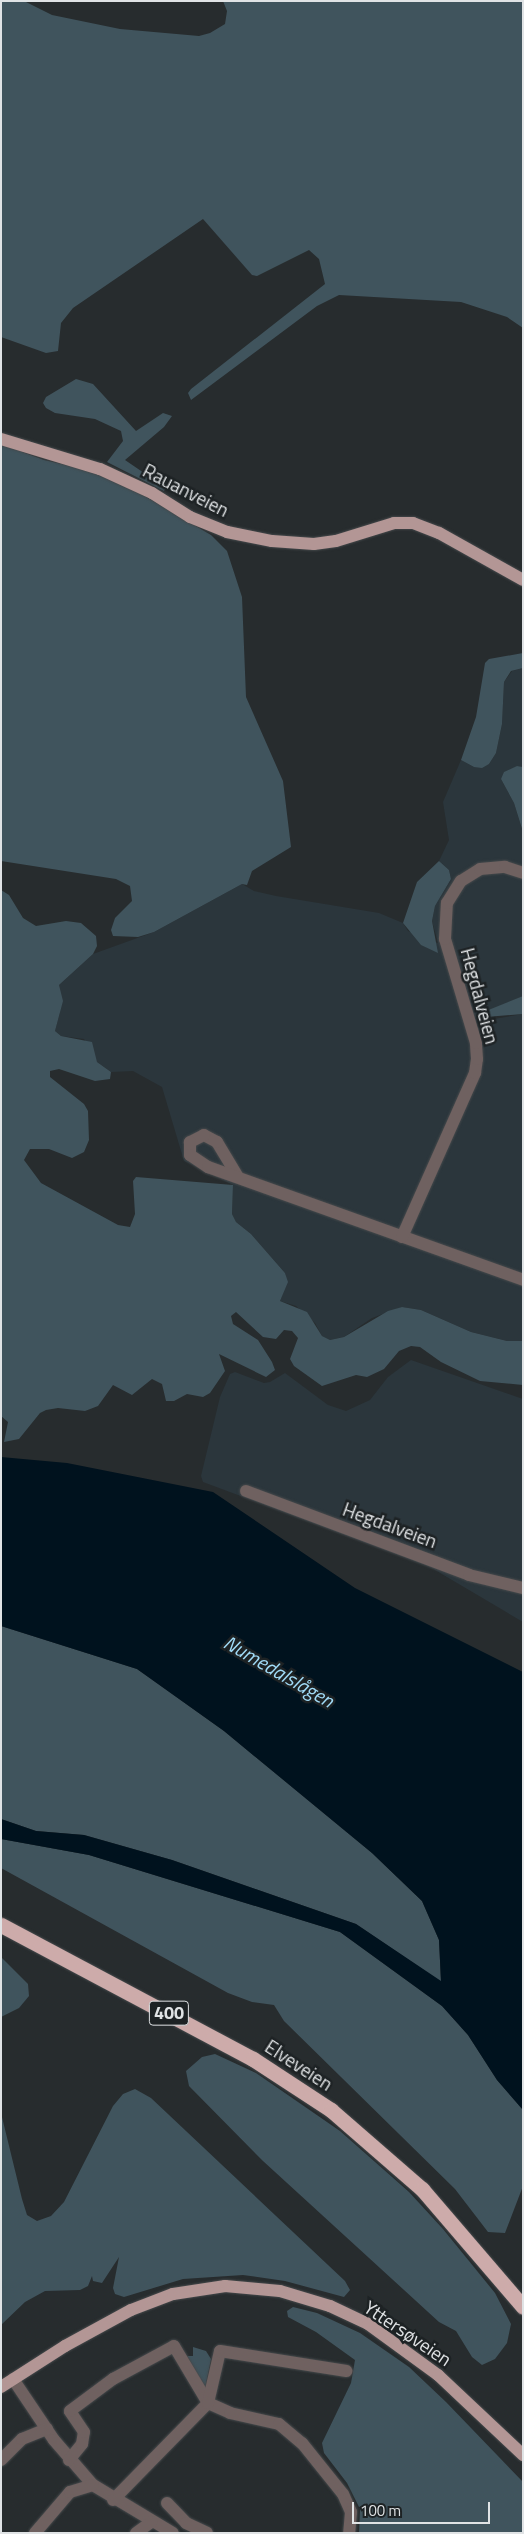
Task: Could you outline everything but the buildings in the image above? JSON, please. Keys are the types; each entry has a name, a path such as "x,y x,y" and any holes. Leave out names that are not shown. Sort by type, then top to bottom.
{"highway":[{"name":"Elveveien","path":"1,1925 253,2058 331,2110 422,2189 523,2306"}],"main road":[{"name":"Rauanveien","path":"1,439 100,469 152,494 196,520 227,532 272,541 309,544 336,541 394,524 413,523 439,533 523,580"},
{"name":"Yttersøveien","path":"1,2387 131,2310 173,2294 225,2286 280,2291 330,2306 368,2324 438,2374 523,2455"}],"street":[{"name":"Hegdalveien","path":"402,1237 475,1073 477,1059 476,1043 446,939 447,903 461,881 480,869 505,867 523,873"},
{"path":"238,1177 523,1280"},
{"name":"Hegdalveien","path":"246,1491 469,1575 523,1588"},
{"path":"69,2460 82,2444 84,2432 70,2412 113,2379 174,2346 208,2404 230,2413 287,2428 343,2494 351,2512 349,2533"},
{"path":"113,2500 208,2404 220,2351 346,2371"},
{"path":"13,2379 69,2460 93,2485 113,2500 173,2533"},
{"path":"1,2460 22,2439 47,2429"},
{"path":"36,2533 66,2495 93,2485"},
{"path":"168,2502 186,2523 208,2533"},
{"path":"136,2533 151,2522"}],"shaded area":[{"path":"1,1 24,1 52,15 120,29 199,36 210,33 225,24 227,11 223,1 523,1 523,328 507,317 461,302 339,295 317,306 191,400 188,393 191,389 325,284 319,259 309,250 257,276 252,275 203,219 73,308 61,323 58,351 46,353 1,337"},
{"path":"76,379 93,384 136,431 163,413 172,416 164,427 125,460 166,488 164,491 107,462 123,441 121,431 95,419 55,413 46,408 43,403 46,397"},
{"path":"1,444 44,460 88,470 143,495 211,535 227,551 242,597 246,697 283,781 291,847 252,871 247,885 242,884 154,932 138,937 113,936 111,930 115,918 132,901 130,886 116,879 1,861"},
{"path":"523,653 523,668 511,671 504,682 502,724 496,753 489,764 482,768 474,767 461,760 476,717 485,663 489,659"},
{"path":"523,668 523,767 517,766 501,779 514,803 523,832 523,996 486,1012 486,1017 494,1019 523,1014 523,1341 507,1341 471,1332 421,1310 402,1307 372,1318 344,1337 330,1340 322,1336 315,1323 296,1306 280,1301 287,1282 285,1273 251,1234 236,1222 232,1214 233,1185 184,1161 162,1087 133,1071 111,1072 97,1062 84,1039 61,1036 55,1031 60,1012 59,985 93,954 154,932 242,884 254,891 276,896 379,913 403,923 408,931 438,943 432,921 435,906 451,879 449,870 439,861 449,840 443,802 461,760 474,767 489,764 496,753 502,724 504,682 512,671"},
{"path":"517,766 523,767 523,832 514,803 501,779 504,772"},
{"path":"439,861 449,870 451,879 435,906 432,921 438,953 421,945 403,923 417,882"},
{"path":"1,890 9,895 23,918 36,926 66,921 81,923 96,936 97,946 93,954 59,985 63,1001 55,1031 61,1036 92,1042 97,1062 111,1072 110,1079 95,1081 59,1069 50,1071 50,1077 84,1104 88,1111 89,1140 84,1152 72,1158 49,1149 30,1149 24,1160 41,1183 118,1225 130,1227 135,1214 133,1181 136,1177 233,1185 232,1214 236,1222 251,1234 285,1273 288,1282 280,1301 307,1312 322,1336 330,1340 344,1337 388,1311 402,1307 421,1310 471,1332 507,1341 523,1341 523,1385 480,1381 441,1362 420,1347 411,1346 399,1351 384,1369 367,1377 356,1375 322,1386 294,1366 290,1359 298,1338 292,1331 284,1330 276,1339 263,1337 236,1312 231,1316 233,1324 258,1340 272,1362 275,1370 266,1377 219,1354 225,1371 210,1393 203,1397 187,1394 174,1401 166,1401 162,1384 152,1379 132,1395 113,1385 98,1406 85,1411 58,1408 46,1410 40,1413 19,1439 4,1442 8,1422 1,1416"},
{"path":"523,996 523,1014 486,1017 486,1011"},
{"path":"411,1360 523,1399 523,1622 430,1567 203,1482 201,1476 220,1397 230,1374 235,1372 264,1383 270,1382 285,1373 328,1405 346,1411 370,1400 388,1377"},
{"path":"1,1626 137,1669 224,1731 372,1853 422,1901 439,1940 441,1982 356,1924 172,1860 84,1835 36,1831 1,1819"},
{"path":"1,1839 89,1855 340,1932 442,2006 468,2035 497,2080 523,2110 523,2186 505,2233 488,2232 455,2189 284,2021 274,2005 252,2002 228,1993 1,1868"},
{"path":"1,1957 28,1984 29,1996 19,2008 1,2017"},
{"path":"215,2054 256,2073 340,2131 409,2192 443,2229 495,2293 511,2324 507,2343 495,2359 482,2365 472,2357 456,2331 439,2322 263,2161 189,2086 186,2071 202,2057"},
{"path":"135,2089 151,2098 345,2281 350,2290 344,2297 285,2281 243,2275 183,2279 124,2297 115,2294 113,2288 119,2257 102,2283 93,2281 92,2276 88,2286 80,2290 45,2291 25,2302 1,2325 1,2113 27,2215 37,2221 51,2216 64,2202 113,2106 123,2094"},
{"path":"293,2307 317,2313 360,2333 409,2367 446,2402 523,2482 523,2533 359,2533 360,2509 347,2483 324,2453 322,2443 351,2383 355,2360 316,2332 288,2317 287,2311"},
{"path":"193,2347 206,2351 211,2359 205,2389 187,2356 193,2356"}],"water":[{"name":"Numedalslågen","path":"1,1457 67,1463 213,1492 355,1588 523,1672 523,2110 497,2080 468,2035 442,2006 340,1932 89,1855 1,1839 1,1819 36,1831 84,1835 172,1860 356,1924 441,1981 439,1940 422,1901 372,1853 224,1731 137,1669 1,1626"}]}
